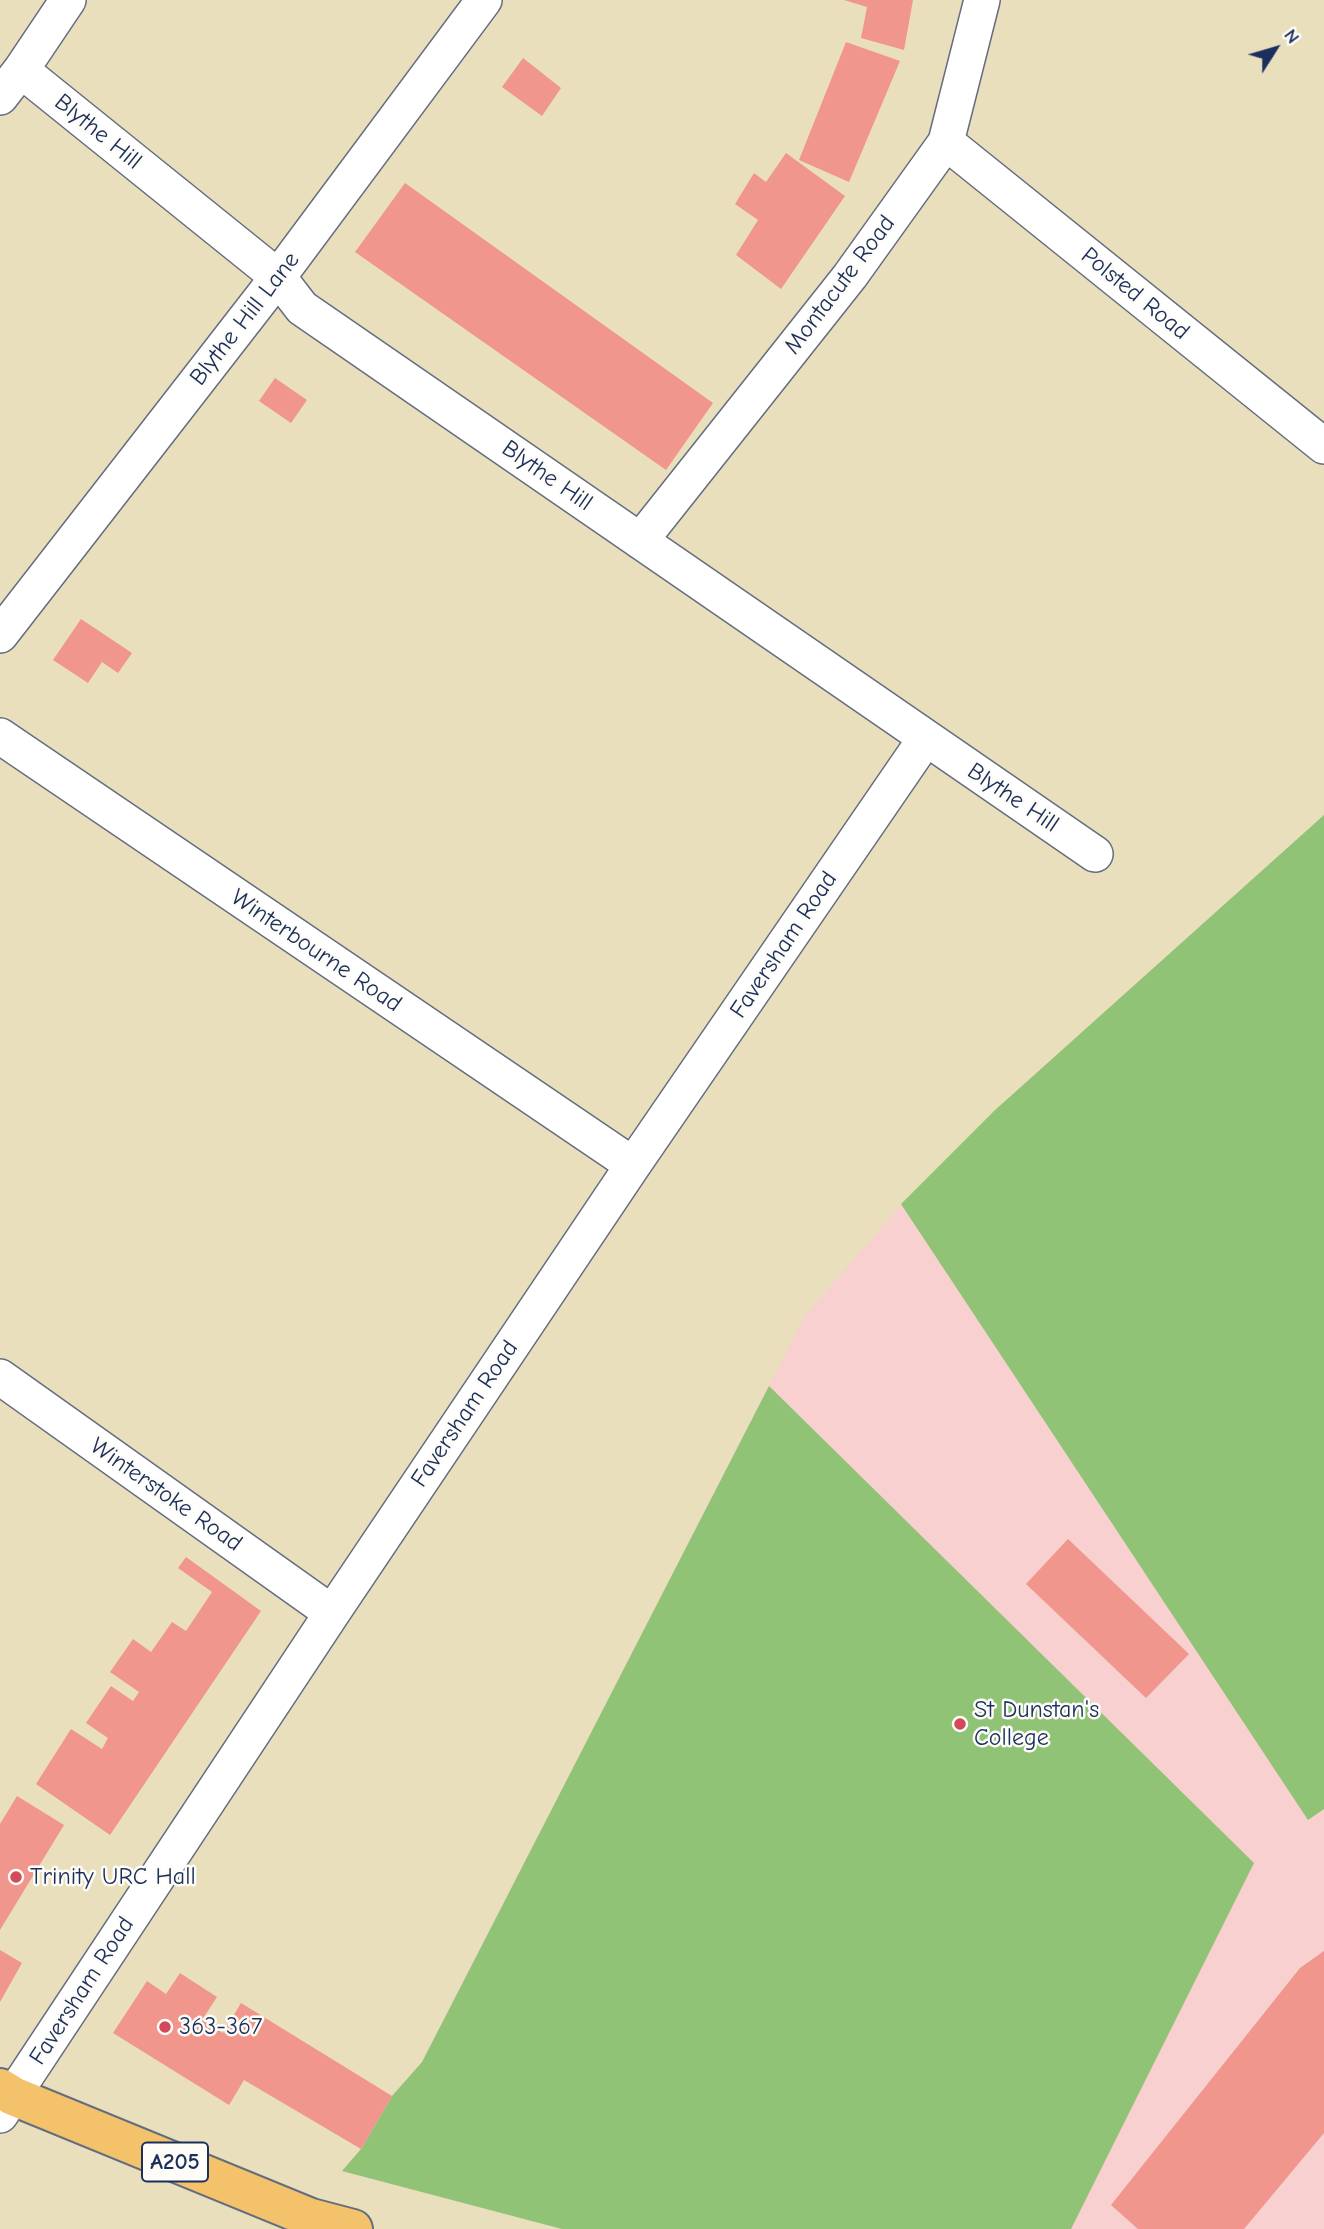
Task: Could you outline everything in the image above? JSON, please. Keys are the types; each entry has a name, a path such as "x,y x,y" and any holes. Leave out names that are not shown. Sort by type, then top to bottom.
{"highway":[{"name":"A205","path":"4,2099 311,2218 353,2229"}],"street":[{"path":"0,97 68,0"},
{"name":"Blythe Hill Lane","path":"0,635 278,277 484,0"},
{"name":"Montacute Road","path":"640,541 850,276 946,142 982,0"},
{"name":"Blythe Hill","path":"21,70 278,277 302,308 1095,854"},
{"name":"Polsted Road","path":"946,142 1324,446"},
{"name":"Winterbourne Road","path":"0,736 633,1165"},
{"name":"Faversham Road","path":"4,2099 633,1165 926,738"},
{"name":"Winterstoke Road","path":"0,1377 331,1613"}],"shaded area":[{"name":"St Dunstan's College","path":"1324,816 1324,2229 562,2229 342,2171 361,2149 392,2096 422,2062 804,1317 902,1204"}],"green space":[{"path":"1324,815 1324,1809 1308,1820 901,1204 994,1111"},
{"path":"769,1386 1254,1863 1071,2229 562,2229 342,2171 361,2149 392,2096 422,2062"}],"building":[{"path":"844,0 913,0 904,50 861,38 867,7"},
{"path":"846,42 900,61 849,182 799,160"},
{"path":"523,58 561,88 542,116 502,87"},
{"path":"786,153 845,196 781,289 736,255 758,220 735,204 754,173 766,182"},
{"path":"405,183 713,403 666,470 355,252"},
{"path":"275,378 307,400 291,423 259,401"},
{"path":"81,619 132,653 118,673 102,662 88,683 53,660"},
{"path":"1068,1539 1189,1654 1146,1698 1026,1584"},
{"path":"186,1557 261,1611 110,1835 36,1784 71,1729 102,1749 108,1738 86,1723 111,1686 133,1701 139,1692 110,1672 133,1639 151,1652 172,1622 186,1631 212,1592 178,1568"},
{"name":"Trinity URC Hall","path":"17,1796 64,1825 0,1930 0,1824"},
{"path":"0,1950 22,1963 0,2002"},
{"path":"1324,1951 1324,2133 1244,2229 1138,2229 1111,2205 1300,1968"},
{"path":"180,1973 217,1997 202,2020 223,2033 241,2003 392,2096 361,2149 244,2080 229,2105 113,2033 147,1981 166,1994"}],"place":[{"name":"St Dunstan's College","path":"960,1724"},
{"name":"Trinity URC Hall","path":"16,1877"},
{"name":"363-367","path":"165,2027"}]}
